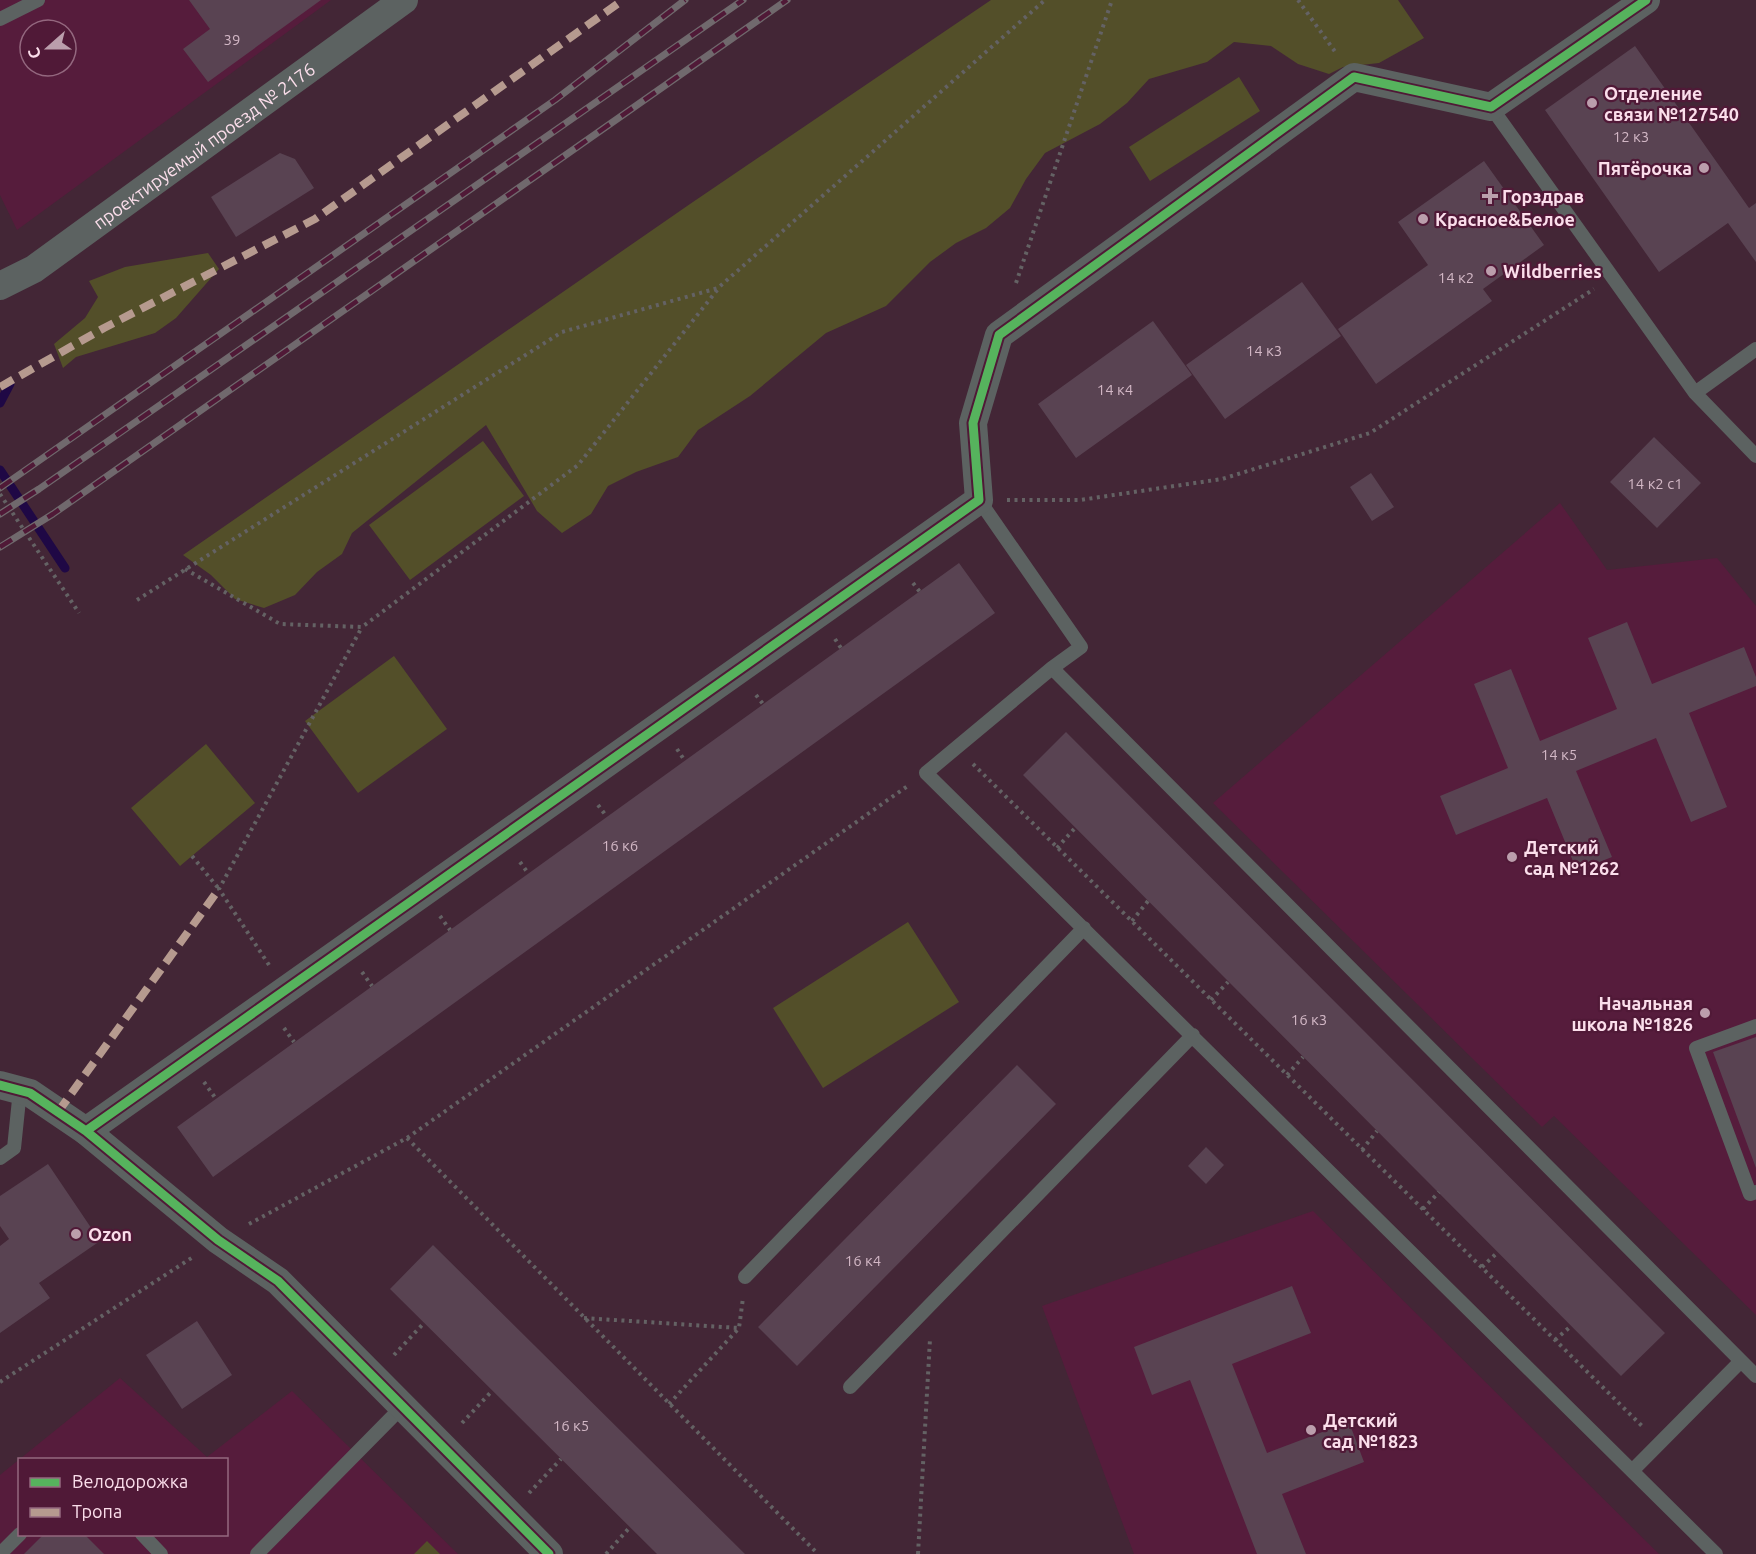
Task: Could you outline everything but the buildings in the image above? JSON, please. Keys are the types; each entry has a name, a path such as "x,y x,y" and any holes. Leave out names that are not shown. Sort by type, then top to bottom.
{"street":[{"name":"проектируемый проезд № 2176","path":"0,286 33,269 404,0"},
{"path":"86,1131 979,500 973,423 999,334 1354,77 1491,107 1646,0"},
{"path":"10,1088 30,1093 86,1131 219,1240 278,1281 549,1554"}],"lane":[{"path":"0,19 38,0"},
{"path":"1491,107 1695,393 1756,456"},
{"path":"1695,393 1756,349"},
{"path":"979,500 1081,647 1052,668 927,773 1716,1554"},
{"path":"1052,668 1756,1376"},
{"path":"746,1276 1084,928"},
{"path":"1756,1026 1696,1048 1750,1194 1756,1192"},
{"path":"850,1387 1193,1035"},
{"path":"0,1158 14,1148 10,1088"},
{"path":"1632,1471 1741,1361"},
{"path":"257,1554 402,1407"},
{"path":"0,1554 18,1536"},
{"path":"144,1536 161,1554"}],"path":[{"path":"219,889 362,627 578,465 718,288 1045,0"},
{"path":"1014,290 1112,0"},
{"path":"1298,0 1354,77"},
{"path":"979,500 1080,500 1222,479 1370,433 1612,277"},
{"path":"137,600 562,332 718,288"},
{"path":"0,494 79,613"},
{"path":"185,569 280,624 362,627"},
{"path":"957,748 1659,1443"},
{"path":"0,1382 219,1240 407,1138 927,773"},
{"path":"1057,848 1076,828"},
{"path":"192,856 219,889 285,990"},
{"path":"1132,921 1148,901"},
{"path":"1211,1000 1228,982"},
{"path":"1287,1075 1303,1057"},
{"path":"1362,1149 1377,1131"},
{"path":"407,1138 818,1554"},
{"path":"1423,1209 1438,1192"},
{"path":"1482,1267 1498,1252"},
{"path":"669,1404 739,1328 746,1276"},
{"path":"918,1554 933,1302"},
{"path":"584,1318 739,1328"},
{"path":"374,1378 424,1323"},
{"path":"1555,1340 1571,1326"},
{"path":"441,1446 492,1391"},
{"path":"509,1514 561,1459"},
{"path":"606,1554 630,1527"}],"shaded area":[{"path":"0,0 331,0 17,230 0,195"},
{"path":"991,0 1398,0 1424,38 1379,63 1343,67 1329,74 1298,64 1271,46 1234,42 1207,62 1149,79 1127,103 1100,124 1045,153 1026,179 1010,208 986,228 956,243 930,262 886,306 826,333 750,396 698,430 678,457 636,472 608,486 591,514 562,533 537,511 486,425 352,533 342,554 317,572 295,595 264,608 235,599 211,575 183,555 690,204"},
{"path":"1239,77 1260,111 1150,181 1129,147"},
{"path":"208,253 219,269 176,318 155,333 76,357 63,368 54,344 85,318 98,297 89,281 125,267"},
{"path":"483,441 524,496 410,580 369,525"},
{"name":"Детский сад №1262","path":"1560,503 1607,570 1717,558 1756,606 1756,1315 1554,1116 1542,1127 1213,803"},
{"path":"394,656 447,729 358,793 305,721"},
{"path":"206,744 255,803 180,866 131,808"},
{"path":"908,922 959,1002 823,1088 773,1008"},
{"name":"Детский сад №1823","path":"1313,1211 1659,1554 1134,1554 1042,1306"},
{"path":"120,1378 207,1457 292,1391 458,1554 0,1554 0,1475 18,1460 18,1536 228,1536 228,1458 21,1458"},
{"path":"427,1541 440,1554 414,1554"}],"waterway":[{"path":"0,403 10,384"},
{"path":"0,470 65,568"}],"railway":[{"path":"0,488 555,100 685,0"},
{"path":"0,514 743,0"},
{"path":"0,547 53,514 787,0"}],"marked path":[{"path":"0,387 104,328 315,219 623,0"},
{"path":"58,1112 219,889"}],"cycle path":[{"path":"86,1131 979,500 973,423 999,335 1354,77 1491,107 1646,0"},
{"path":"0,1085 30,1093 86,1131 218,1240 278,1281 549,1554"}],"place":[{"name":"Отделение связи №127540","path":"1592,103"},
{"name":"Пятёрочка","path":"1704,168"},
{"name":"Горздрав","path":"1490,196"},
{"name":"Красное&Белое","path":"1423,219"},
{"name":"Wildberries","path":"1491,271"},
{"name":"Детский сад №1262","path":"1512,857"},
{"name":"Начальная школа №1826","path":"1705,1013"},
{"name":"Ozon","path":"76,1234"},
{"name":"Детский сад №1823","path":"1311,1430"}]}
